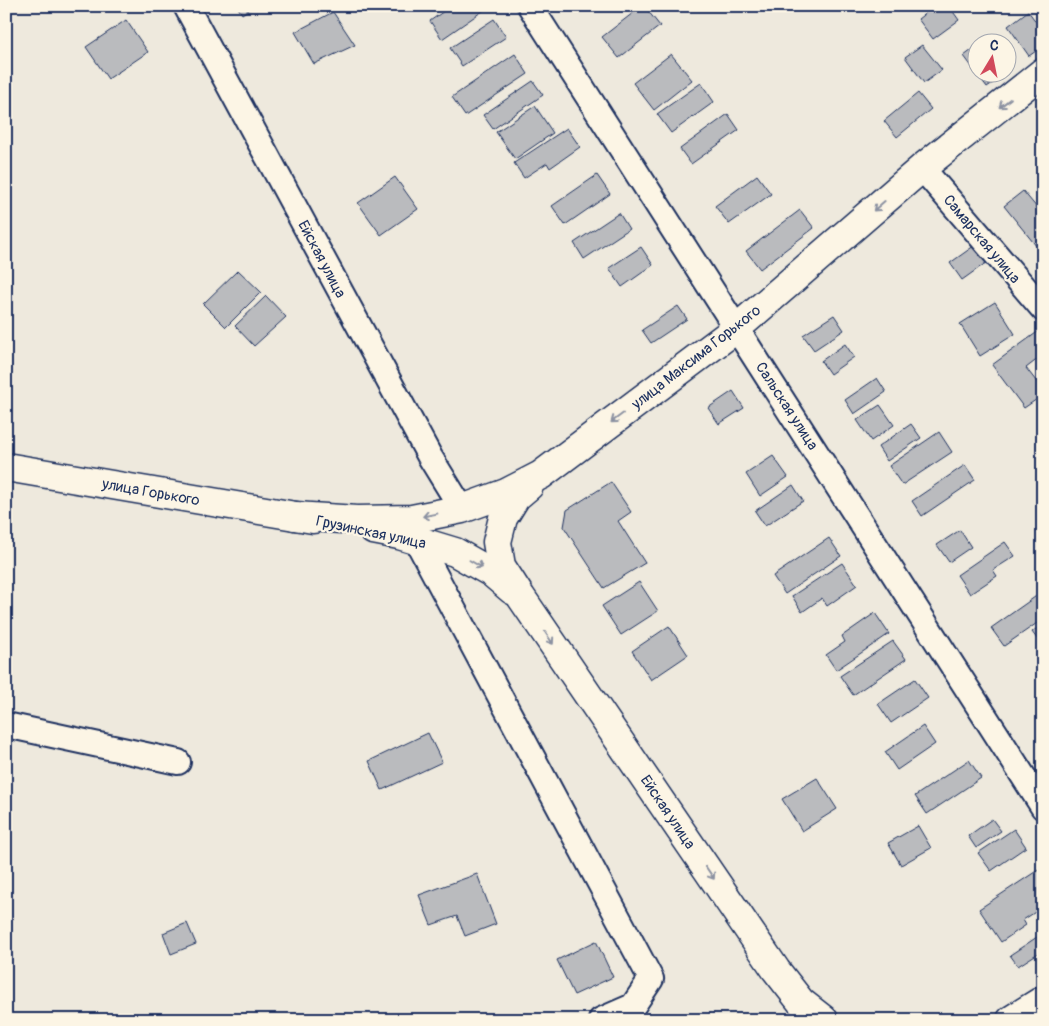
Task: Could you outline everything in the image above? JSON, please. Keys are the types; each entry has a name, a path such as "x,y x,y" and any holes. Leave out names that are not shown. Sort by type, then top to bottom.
{"main road":[{"name":"улица Максима Горького","path":"295,516 357,520 412,519 462,509 506,493 541,475 737,328 922,168 1043,72"},
{"name":"улица Горького","path":"6,468 295,516"},
{"path":"521,597 501,566 497,542 503,518 516,498 541,475"},
{"name":"Грузинская улица","path":"295,516 398,535 455,552 492,573 521,597"},
{"name":"Ейская улица","path":"521,597 776,970 801,1002 824,1020"},
{"path":"1011,1020 1043,1000"}],"street":[{"name":"Ейская улица","path":"186,6 430,458 462,509"},
{"name":"Сальская улица","path":"530,6 1043,807"},
{"name":"Самарская улица","path":"922,168 1043,309"},
{"path":"417,540 651,979 632,1006 601,1020"},
{"path":"6,725 178,762"}],"building":[{"path":"237,6 254,6 242,14"},
{"path":"451,6 486,6 487,8 442,39 430,21"},
{"path":"642,6 660,26 619,58 602,37"},
{"path":"935,6 949,6 959,20 933,39 918,19"},
{"path":"1028,11 1043,31 1043,46 1029,56 1016,37 1016,32 1012,32 1008,26"},
{"path":"333,12 355,45 314,64 295,32"},
{"path":"494,19 506,37 462,66 450,48"},
{"path":"126,20 148,52 108,79 86,47"},
{"path":"922,45 942,70 924,83 905,57"},
{"path":"515,54 528,74 465,116 452,97"},
{"path":"671,54 692,80 654,110 633,83"},
{"path":"533,81 543,95 493,129 483,115"},
{"path":"983,82 994,82 987,87"},
{"path":"701,83 714,102 671,133 657,114"},
{"path":"918,93 931,109 897,137 884,121"},
{"path":"535,106 553,133 515,159 496,132"},
{"path":"728,114 739,130 691,164 680,149"},
{"path":"567,128 580,147 550,168 547,163 524,178 514,163"},
{"path":"597,175 610,194 565,225 552,206"},
{"path":"757,175 771,194 729,224 715,206"},
{"path":"395,177 418,209 381,235 358,203"},
{"path":"1023,191 1043,215 1043,243 1037,247 1004,206"},
{"path":"800,210 814,228 760,269 746,251"},
{"path":"619,213 629,229 584,259 574,243"},
{"path":"978,243 990,260 962,280 950,263"},
{"path":"641,247 653,265 622,287 609,268"},
{"path":"238,270 261,292 226,327 203,304"},
{"path":"266,296 286,317 254,346 235,326"},
{"path":"995,302 1015,334 980,356 960,324"},
{"path":"678,306 687,319 651,343 642,330"},
{"path":"834,315 844,330 814,350 803,335"},
{"path":"1043,328 1043,355 1026,368 1043,390 1043,395 1024,408 992,365"},
{"path":"845,344 854,357 830,374 821,361"},
{"path":"877,378 886,392 854,414 845,400"},
{"path":"733,391 744,408 719,424 708,408"},
{"path":"880,405 894,425 871,441 857,420"},
{"path":"911,424 921,438 887,461 878,447"},
{"path":"939,432 952,452 902,485 889,466"},
{"path":"773,456 788,477 760,496 746,474"},
{"path":"965,465 975,480 922,516 912,501"},
{"path":"611,482 631,512 618,521 645,563 604,588 564,527 567,510"},
{"path":"793,485 803,501 765,526 755,511"},
{"path":"960,530 971,547 949,562 937,545"},
{"path":"829,538 841,556 785,594 773,576"},
{"path":"1005,542 1015,556 993,570 997,576 970,594 957,575"},
{"path":"842,563 857,585 827,606 822,598 802,612 792,596"},
{"path":"639,582 658,611 621,635 602,606"},
{"path":"1042,592 1043,619 1004,646 991,628"},
{"path":"875,613 889,634 836,670 826,655 845,642 842,636"},
{"path":"1043,624 1043,647 1032,632"},
{"path":"669,626 688,655 651,680 632,651"},
{"path":"893,641 906,659 853,695 840,676"},
{"path":"915,679 928,698 891,723 878,704"},
{"path":"923,726 935,744 897,770 885,752"},
{"path":"428,733 442,762 382,790 369,761"},
{"path":"969,760 981,778 927,814 915,796"},
{"path":"817,778 837,809 802,831 782,799"},
{"path":"992,819 1001,831 976,848 968,836"},
{"path":"918,826 931,848 901,865 888,843"},
{"path":"1014,829 1026,847 991,871 978,853"},
{"path":"1038,870 1043,876 1043,907 1023,920 1026,925 1001,942 979,909"},
{"path":"477,874 496,924 465,936 457,916 431,925 419,895"},
{"path":"187,923 196,944 171,954 163,933"},
{"path":"1043,933 1043,950 1018,966 1010,955"},
{"path":"596,941 613,977 574,995 557,960"}]}
